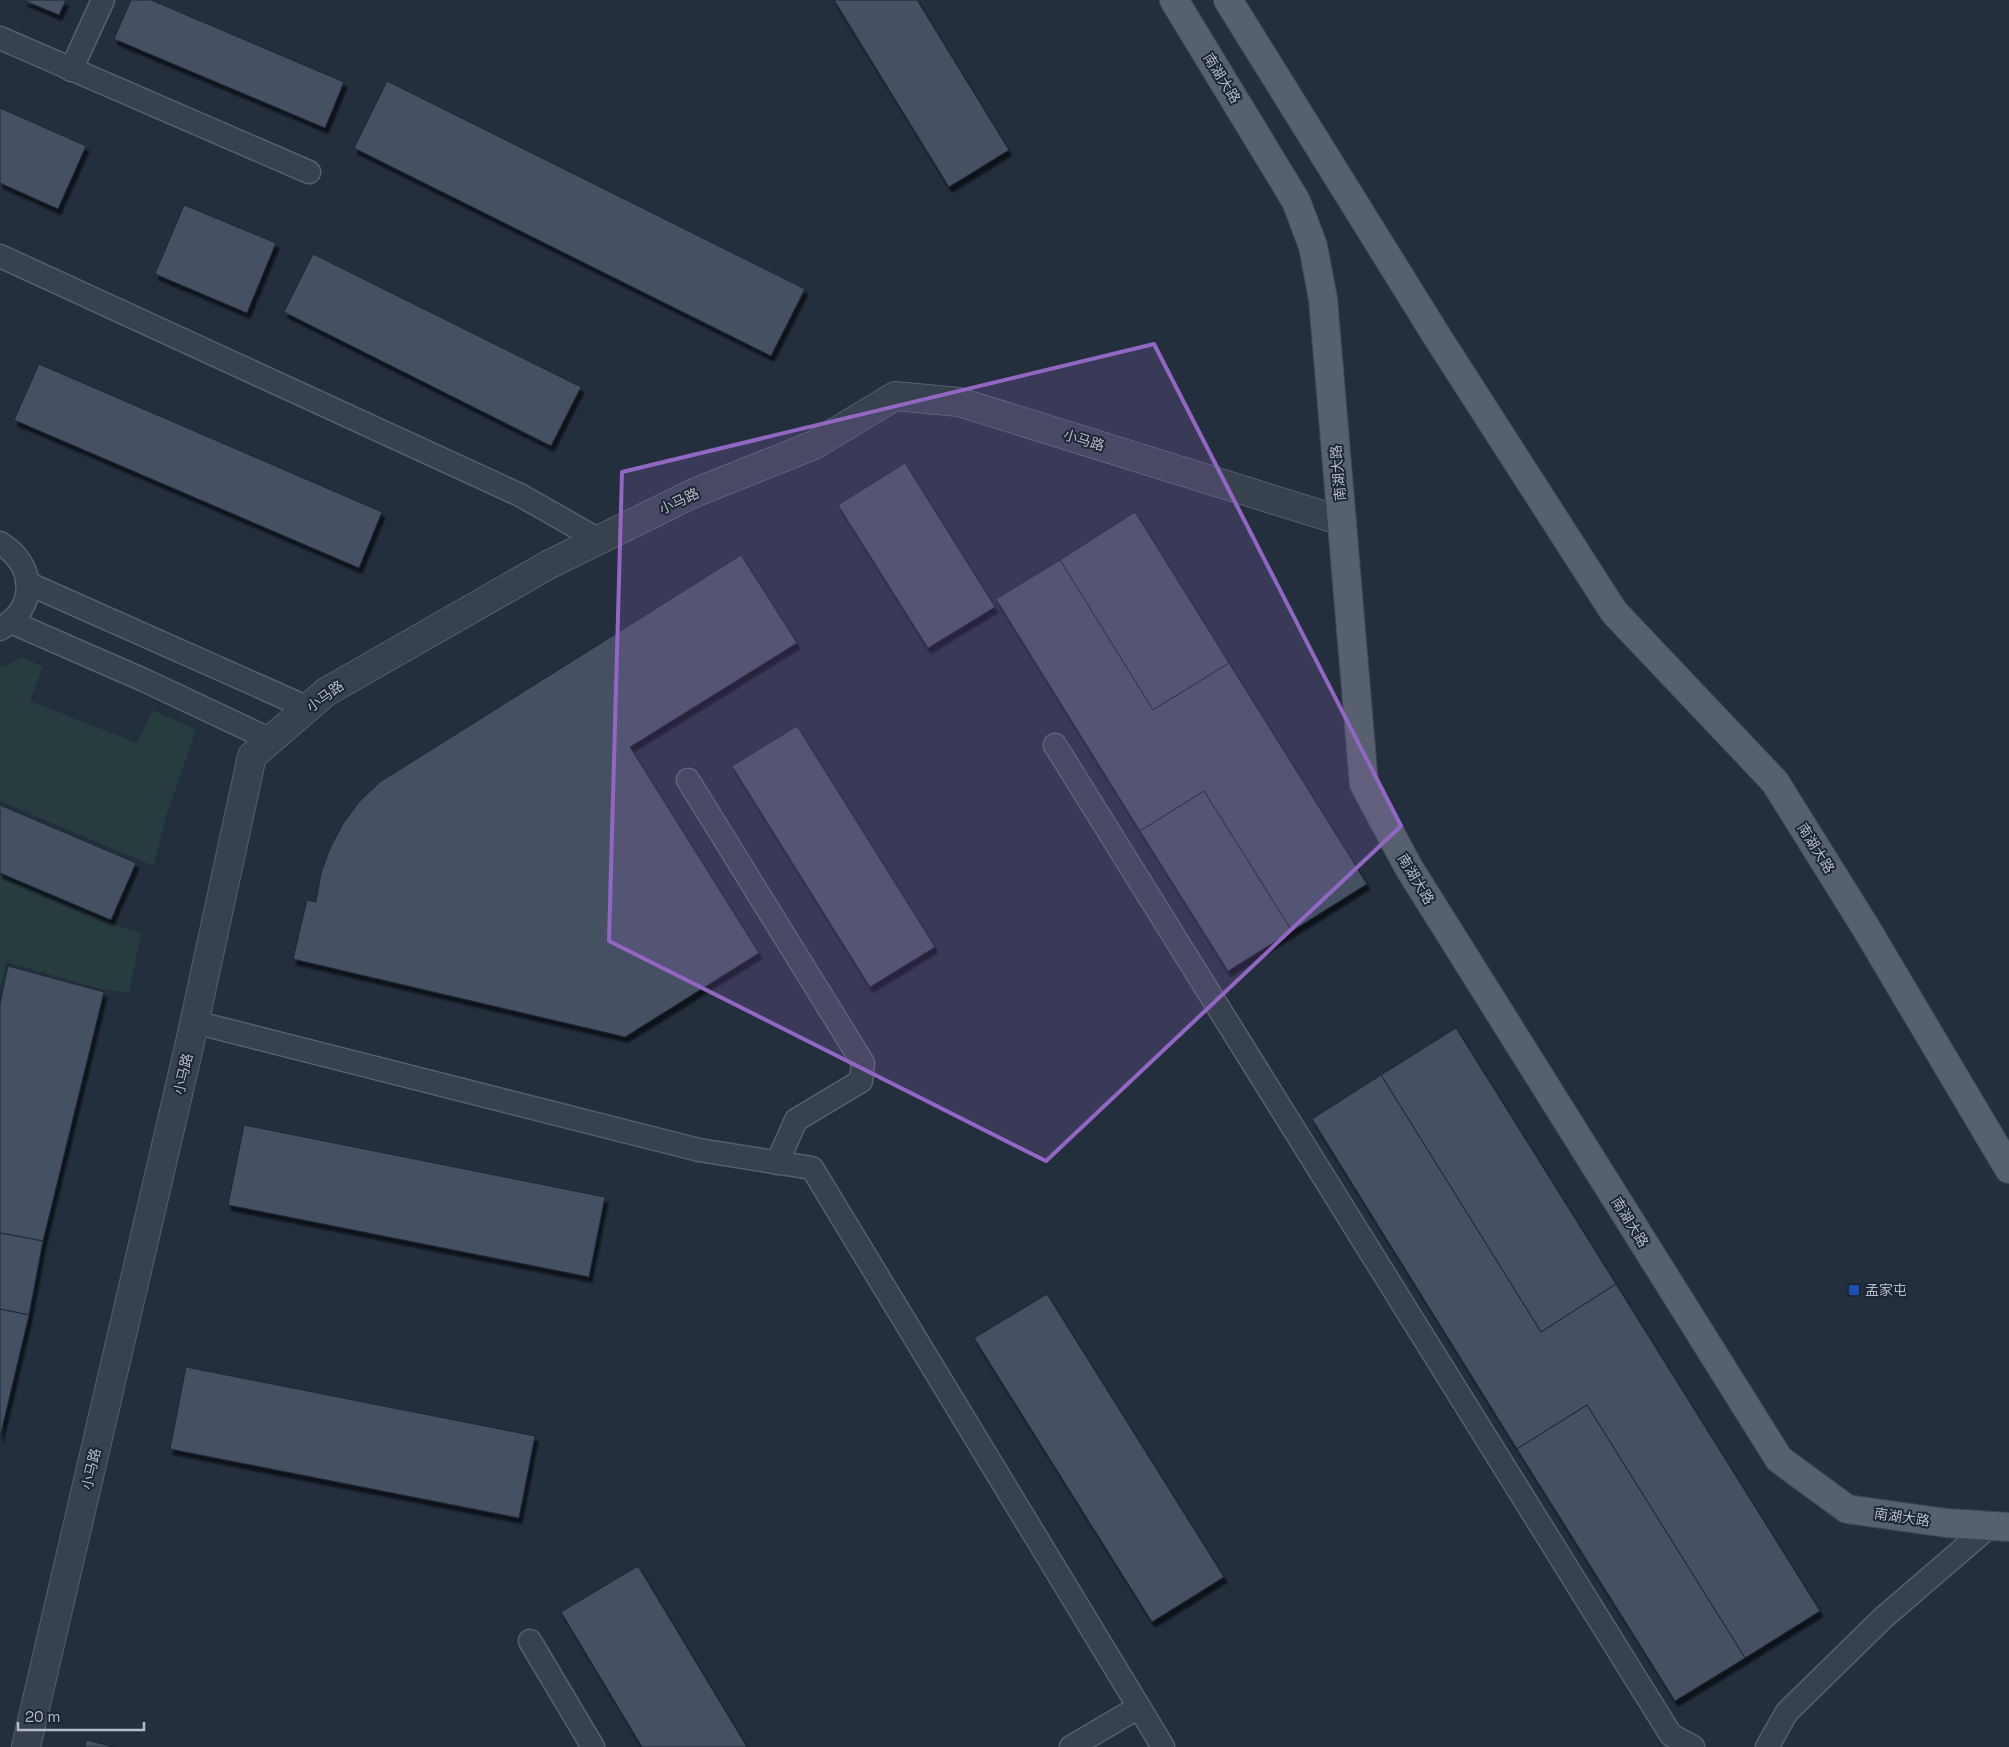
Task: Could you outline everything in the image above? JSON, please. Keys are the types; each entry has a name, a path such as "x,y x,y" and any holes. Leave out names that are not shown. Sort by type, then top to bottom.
{"main road":[{"name":"南湖大路","path":"1174,0 1296,201 1313,246 1323,299 1364,784 1409,868 1778,1459 1847,1509 1946,1523 2000,1526"},
{"name":"南湖大路","path":"1228,0 1438,338 1614,612 1775,782 1866,928 2009,1169"}],"street":[{"name":"小马路","path":"26,1747 194,1022 252,756 326,692 548,565 694,493 814,444 894,396 959,402 1342,521"}],"lane":[{"path":"70,70 103,0"},
{"path":"0,38 70,70 310,172"},
{"path":"0,256 520,495 598,540"},
{"path":"0,543 10,549 21,561 28,583 28,594 22,610 6,625 146,681 271,740"},
{"path":"28,583 308,708"},
{"path":"1055,745 1671,1735 1693,1747"},
{"path":"688,780 862,1063 861,1081 796,1120 777,1163"},
{"path":"194,1022 699,1150 812,1168 1163,1747"},
{"path":"1768,1747 1787,1712 1883,1618 2000,1526"},
{"path":"530,1640 593,1747"},
{"path":"1071,1747 1139,1707"}],"highlighted area":[{"path":"1154,344 1401,826 1046,1161 609,941 622,472"}],"green space":[{"path":"22,657 43,667 30,701 137,743 153,710 196,730 165,819 154,866 0,801 0,666 5,666"},
{"path":"0,875 110,923 141,933 129,992 104,990 6,962 0,989"}],"building":[{"path":"23,0 66,0 59,15"},
{"path":"131,0 151,0 344,82 325,128 114,39"},
{"path":"834,0 917,0 1009,150 949,187"},
{"path":"387,81 805,289 771,356 354,148"},
{"path":"0,108 86,146 58,209 0,183"},
{"path":"184,205 276,243 247,313 155,274"},
{"path":"313,254 581,387 551,446 284,312"},
{"path":"39,364 382,512 359,568 14,420"},
{"path":"905,463 995,607 928,648 838,505"},
{"path":"1135,512 1229,663 1153,710 1060,560"},
{"path":"741,555 797,643 630,747 759,953 625,1037 293,959 307,900 316,902 321,873 331,846 344,822 360,801 380,782"},
{"path":"1060,560 1153,710 1229,663 1367,884 1292,931 1204,791 1140,831 996,599"},
{"path":"797,726 935,947 870,987 732,766"},
{"path":"1204,791 1292,931 1228,971 1140,831"},
{"path":"0,805 136,863 111,920 0,873"},
{"path":"8,966 104,992 43,1241 0,1233 0,1004"},
{"path":"1456,1028 1616,1284 1541,1332 1381,1075"},
{"path":"1381,1075 1541,1332 1616,1284 1820,1611 1745,1658 1587,1405 1517,1449 1312,1119"},
{"path":"244,1125 605,1197 589,1277 228,1205"},
{"path":"0,1233 43,1241 29,1315 0,1309"},
{"path":"1047,1294 1224,1577 1152,1622 974,1338"},
{"path":"0,1309 29,1315 0,1437"},
{"path":"186,1367 535,1436 519,1518 170,1449"},
{"path":"1587,1405 1745,1658 1675,1701 1517,1449"},
{"path":"638,1566 747,1747 642,1747 561,1612"},
{"path":"86,1740 115,1747 85,1747"}],"place":[{"name":"孟家屯","path":"1854,1290"}]}
